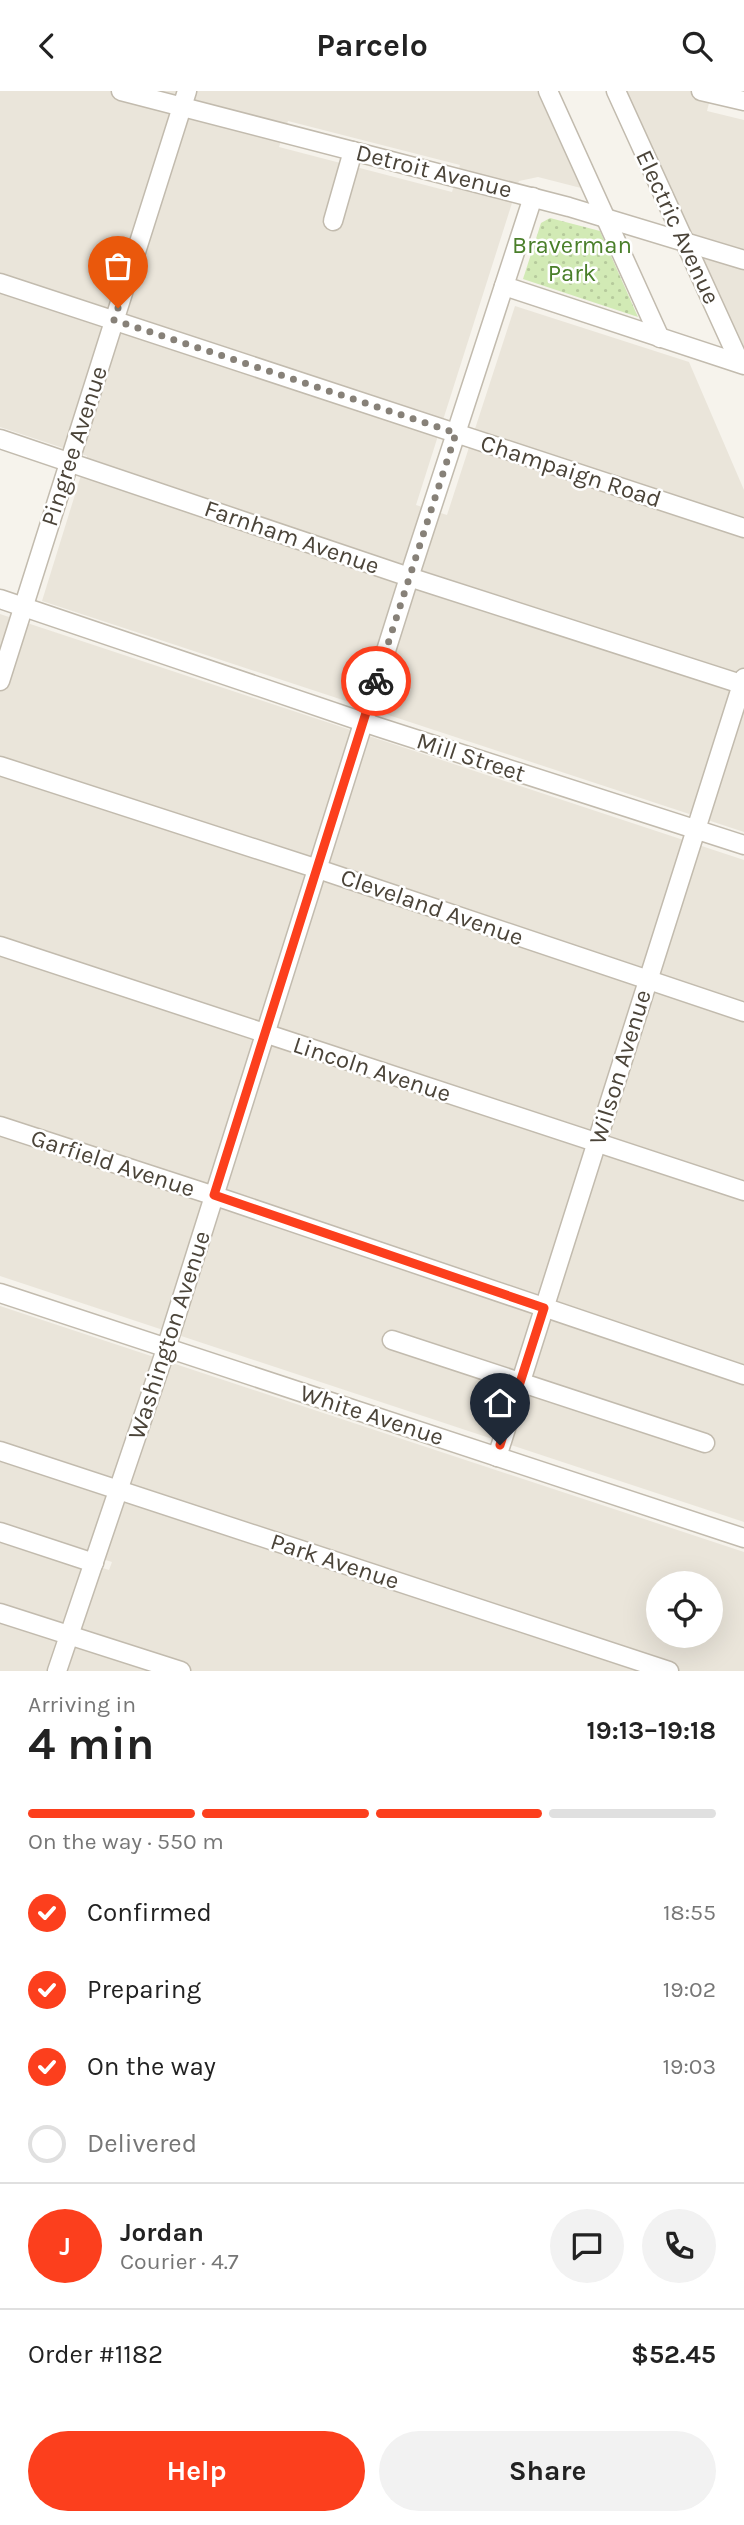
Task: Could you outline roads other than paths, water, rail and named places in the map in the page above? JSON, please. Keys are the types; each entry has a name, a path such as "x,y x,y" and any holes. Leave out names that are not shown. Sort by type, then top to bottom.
{"street":[{"name":"Detroit Avenue","path":"121,91 185,99 353,151 605,217 744,260"},
{"path":"548,91 660,338"},
{"name":"Electric Avenue","path":"616,91 742,364"},
{"path":"701,91 744,101"},
{"name":"Pingree Avenue","path":"0,681 185,99"},
{"path":"333,221 353,151"},
{"name":"Washington Avenue","path":"57,1671 166,1347 409,577 533,197"},
{"name":"Champaign Road","path":"0,283 744,528"},
{"path":"504,286 742,364"},
{"name":"Farnham Avenue","path":"0,439 409,577 743,683"},
{"name":"Mill Street","path":"0,599 364,722 744,845"},
{"name":"Wilson Avenue","path":"496,1457 743,683"},
{"name":"Cleveland Avenue","path":"0,766 744,1012"},
{"name":"Lincoln Avenue","path":"0,946 744,1191"},
{"name":"Garfield Avenue","path":"0,1126 214,1195 744,1375"},
{"name":"White Avenue","path":"0,1293 744,1538"},
{"path":"392,1340 705,1443"},
{"name":"Park Avenue","path":"0,1451 669,1671"},
{"path":"0,1532 94,1563"},
{"path":"0,1612 181,1671"}],"park label":[{"name":"Braverman Park","path":"572,259"}]}
